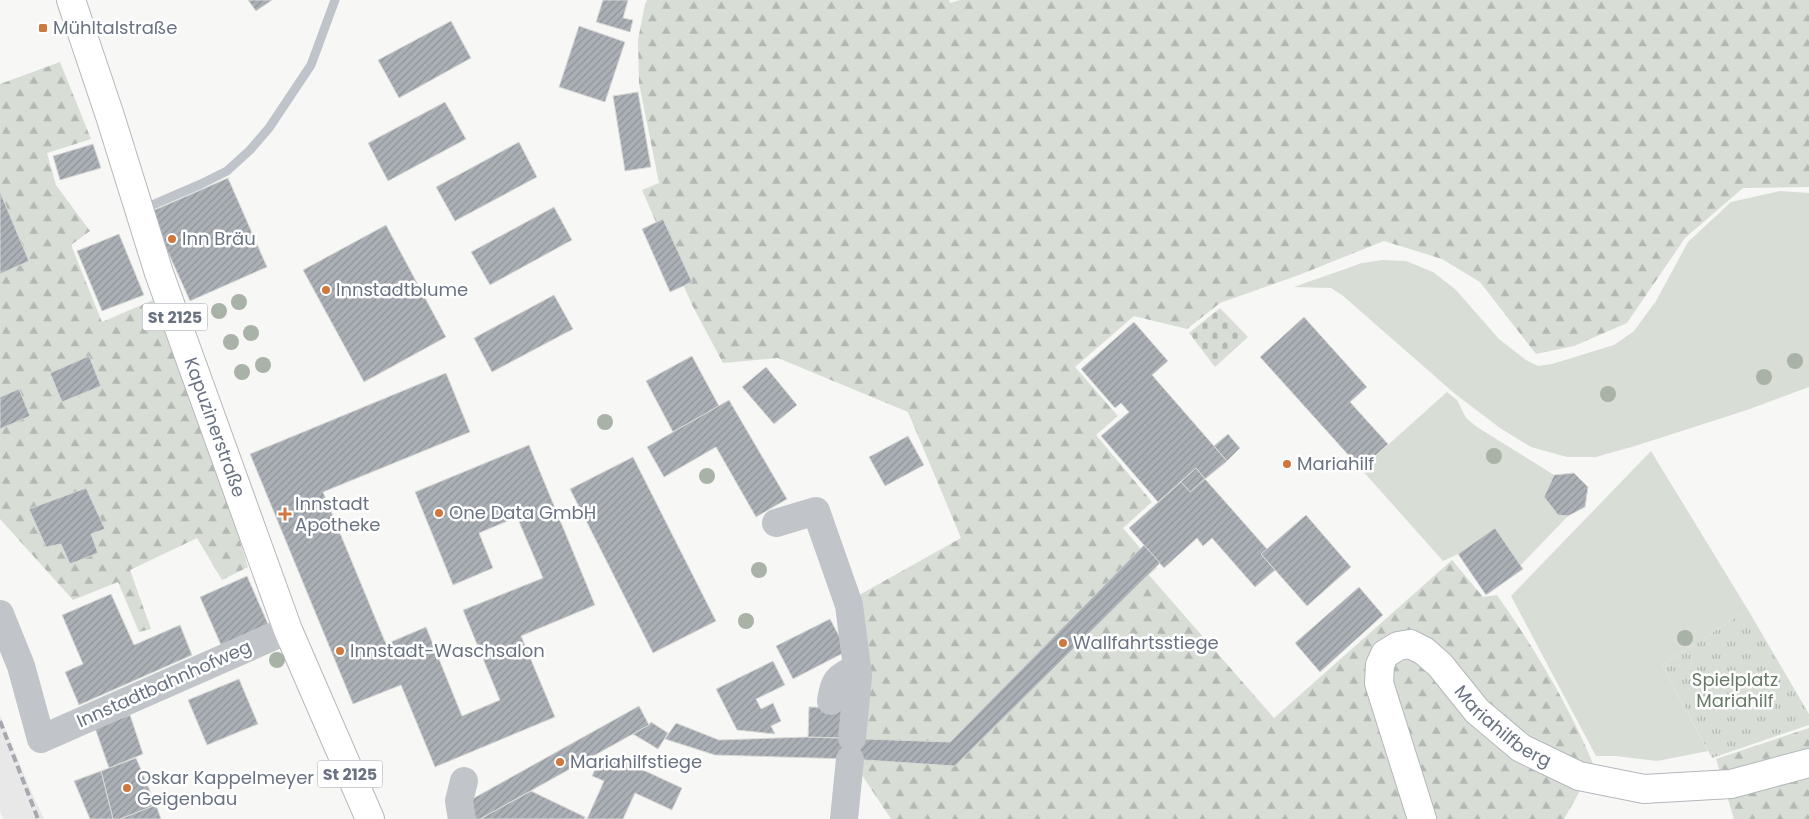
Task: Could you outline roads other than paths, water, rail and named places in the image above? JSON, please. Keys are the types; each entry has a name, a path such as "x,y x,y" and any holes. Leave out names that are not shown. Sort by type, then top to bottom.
{"main road":[{"name":"Kapuzinerstraße","path":"71,0 163,282 288,630 370,819"},
{"name":"Mariahilfberg","path":"1422,819 1379,683 1380,665 1385,654 1398,646 1410,644 1424,651 1440,665 1478,711 1521,748 1579,776 1644,789 1654,789 1732,784 1809,763"}],"lane":[{"path":"776,523 816,511 849,605 857,668 844,819"},
{"name":"Innstadtbahnhofweg","path":"0,614 20,666 41,739 288,630"},
{"path":"830,701 833,685 840,677 857,668"},
{"path":"462,819 459,801 464,781"}],"waterway":[{"path":"150,206 227,171 250,150 269,128 311,65 335,0"}],"railway":[{"path":"0,721 38,819"}],"place":[{"name":"Mühltalstraße","path":"43,28"},
{"name":"Inn Bräu","path":"172,239"},
{"name":"Innstadtblume","path":"326,290"},
{"name":"Mariahilf","path":"1287,464"},
{"name":"One Data GmbH","path":"439,513"},
{"name":"Innstadt Apotheke","path":"285,514"},
{"name":"Wallfahrtsstiege","path":"1063,643"},
{"name":"Innstadt-Waschsalon","path":"340,651"},
{"name":"Mariahilfstiege","path":"560,762"},
{"name":"Oskar Kappelmeyer Geigenbau","path":"127,788"}],"park label":[{"name":"Spielplatz Mariahilf","path":"1735,690"}]}
